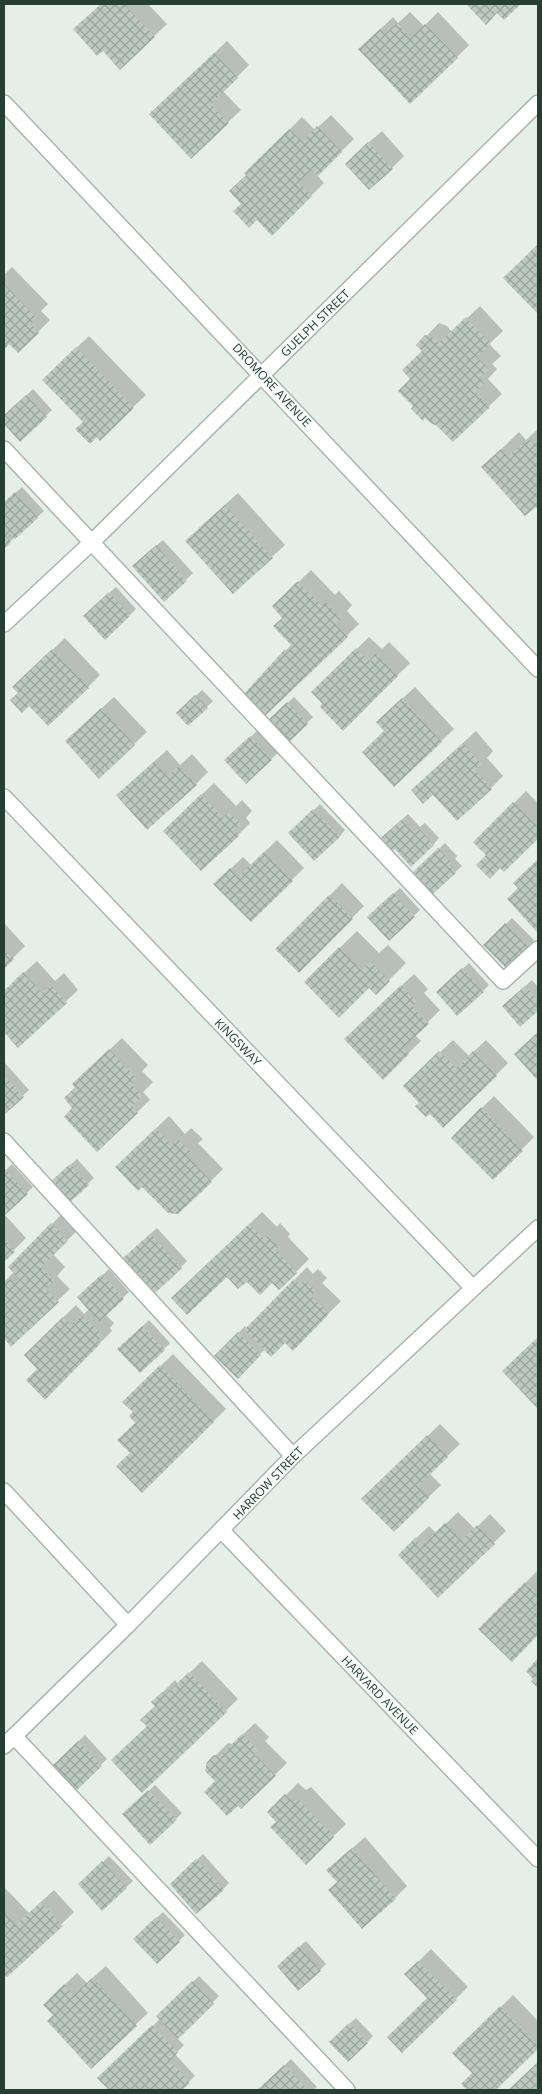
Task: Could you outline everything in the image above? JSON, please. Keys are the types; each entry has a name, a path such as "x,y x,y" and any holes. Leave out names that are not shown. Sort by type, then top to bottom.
{"street":[{"name":"DROMORE AVENUE","path":"4,103 262,374 538,669"},
{"name":"GUELPH STREET","path":"4,624 91,544 538,103"},
{"path":"4,449 91,544 503,981 538,949"},
{"name":"KINGSWAY","path":"4,797 473,1288"},
{"path":"4,1141 294,1456"},
{"name":"HARROW STREET","path":"9,1741 222,1531 294,1456 538,1228"},
{"path":"4,1491 128,1625"},
{"name":"HARVARD AVENUE","path":"222,1531 538,1859"},
{"path":"9,1741 347,2090"}],"building":[{"path":"101,4 124,4 155,37 120,70 103,51 97,56 73,29"},
{"path":"466,4 521,4 504,20 497,13 486,25"},
{"path":"397,23 411,38 425,24 458,58 410,104 358,49 380,29 385,34"},
{"path":"214,53 238,78 211,104 229,123 191,159 149,114"},
{"path":"317,126 342,152 318,176 312,169 299,182 312,196 272,236 257,220 249,228 233,211 241,204 229,191 246,175 244,173 289,129 302,141"},
{"path":"368,142 393,169 369,190 345,164"},
{"path":"538,244 538,314 503,278"},
{"path":"4,284 36,317 30,324 39,333 18,353 9,344 4,350"},
{"path":"466,317 491,344 477,357 489,369 480,377 485,383 476,392 490,407 453,442 436,425 425,418 423,421 411,409 413,406 398,391 410,379 402,370 422,351 416,345 425,335 434,338 439,343"},
{"path":"76,347 134,408 100,441 97,437 90,444 75,429 83,422 42,380"},
{"path":"26,395 47,417 20,442 4,424 4,415"},
{"path":"528,439 533,444 538,439 538,509 536,507 525,516 481,467 501,449 508,456"},
{"path":"15,492 38,518 15,539 9,533 6,536 11,542 4,549 4,502"},
{"path":"225,505 273,558 233,594 185,541"},
{"path":"156,545 187,581 164,602 132,566"},
{"path":"298,581 322,606 326,602 341,619 335,624 348,637 265,716 244,694 285,649 287,652 293,647 273,626 282,618 272,606"},
{"path":"109,592 130,616 105,640 83,616"},
{"path":"356,648 369,661 376,653 398,676 343,731 320,707 322,703 311,692"},
{"path":"52,649 89,688 48,726 29,706 22,713 10,700 18,693 12,687"},
{"path":"195,695 208,708 188,726 176,713"},
{"path":"402,698 442,742 394,787 362,752 384,731 376,722"},
{"path":"287,702 308,724 288,743 267,721"},
{"path":"101,708 135,745 99,779 65,741"},
{"path":"250,736 272,760 246,784 224,760"},
{"path":"463,743 482,764 475,770 492,789 457,821 433,795 423,804 411,790"},
{"path":"154,762 167,776 179,766 197,785 147,830 116,795"},
{"path":"201,794 223,817 229,812 241,824 234,831 239,836 201,871 163,831"},
{"path":"513,802 538,827 538,839 504,872 500,868 490,879 476,865 486,855 473,842"},
{"path":"313,809 340,837 314,861 288,833"},
{"path":"401,820 413,832 418,828 434,845 411,867 395,849 393,851 381,838"},
{"path":"438,848 452,863 449,865 456,873 433,894 413,872"},
{"path":"264,852 293,881 251,922 213,884 230,868 238,877"},
{"path":"538,859 537,932 507,899 518,888 513,883"},
{"path":"393,893 415,917 389,941 367,917"},
{"path":"329,895 353,919 299,973 275,949"},
{"path":"505,923 529,947 507,969 483,945"},
{"path":"339,947 361,970 370,961 390,981 376,995 369,988 339,1018 304,982"},
{"path":"4,949 14,959 4,969"},
{"path":"462,968 484,992 457,1016 436,992"},
{"path":"23,972 42,993 51,985 67,1003 18,1048 4,1032 4,991"},
{"path":"401,985 417,1002 412,1006 429,1024 403,1048 409,1054 383,1080 344,1039"},
{"path":"525,986 538,1000 538,1011 520,1027 502,1006"},
{"path":"538,1032 538,1081 514,1054"},
{"path":"109,1049 136,1078 131,1084 142,1096 132,1106 138,1113 97,1152 64,1117 72,1108 64,1098 75,1087 72,1084"},
{"path":"439,1051 456,1068 473,1051 497,1076 443,1128 430,1114 426,1117 415,1106 419,1103 403,1086"},
{"path":"4,1075 24,1097 4,1115"},
{"path":"481,1107 523,1151 493,1180 451,1138"},
{"path":"156,1128 172,1145 178,1139 191,1152 187,1156 212,1182 178,1214 168,1213 142,1187 138,1191 115,1167"},
{"path":"70,1164 89,1185 69,1203 50,1182"},
{"path":"5,1169 28,1194 4,1216 4,1171"},
{"path":"51,1223 68,1241 41,1267 54,1281 46,1289 59,1302 11,1347 4,1338 4,1283 11,1279 15,1283 19,1279 8,1267"},
{"path":"249,1224 264,1238 267,1234 279,1247 276,1250 297,1273 279,1290 272,1283 260,1295 247,1282 238,1289 227,1277 187,1315 171,1298"},
{"path":"150,1234 182,1268 154,1294 122,1259"},
{"path":"4,1239 15,1252 4,1262"},
{"path":"102,1274 124,1299 99,1322 77,1297"},
{"path":"294,1279 300,1285 305,1280 316,1291 311,1296 329,1314 293,1351 285,1343 271,1357 244,1330"},
{"path":"82,1315 103,1336 98,1341 100,1344 45,1400 26,1380 37,1369 24,1355 63,1317 71,1325"},
{"path":"142,1326 165,1350 140,1373 117,1349"},
{"path":"238,1332 261,1355 238,1379 214,1356"},
{"path":"538,1337 538,1409 502,1371"},
{"path":"160,1365 214,1422 142,1493 116,1466 130,1453 117,1440 135,1423 129,1416 133,1412 122,1402"},
{"path":"427,1435 448,1457 418,1486 429,1498 394,1532 361,1499"},
{"path":"445,1523 462,1540 477,1525 495,1544 438,1598 398,1555 416,1537 422,1545"},
{"path":"525,1582 538,1595 538,1603 533,1609 538,1614 538,1635 512,1662 478,1629"},
{"path":"538,1658 538,1688 531,1681 533,1679 526,1671"},
{"path":"189,1672 227,1712 142,1793 111,1760 147,1726 140,1720 155,1706 151,1702 162,1692 165,1695"},
{"path":"242,1734 258,1750 254,1754 276,1776 241,1809 238,1806 227,1816 204,1792 215,1781 205,1771 207,1762 214,1755 220,1756"},
{"path":"78,1741 102,1766 76,1791 52,1766"},
{"path":"148,1790 177,1820 150,1845 122,1814"},
{"path":"285,1794 293,1802 298,1799 334,1837 306,1865 270,1827 276,1822 267,1812"},
{"path":"352,1848 396,1899 362,1929 328,1890 337,1882 326,1870"},
{"path":"196,1859 224,1890 196,1914 170,1884"},
{"path":"102,1861 127,1888 102,1911 78,1884"},
{"path":"41,1902 63,1926 7,1977 4,1974 4,1912 16,1925"},
{"path":"156,1917 180,1942 157,1964 133,1939"},
{"path":"299,1946 321,1971 298,1991 277,1966"},
{"path":"418,1961 457,2000 402,2053 387,2037 427,1998 404,1974"},
{"path":"92,1978 137,2026 91,2069 47,2021 53,2015 43,2005 64,1984 74,1995"},
{"path":"192,1981 214,2004 178,2039 156,2016"},
{"path":"500,2006 538,2046 538,2049 496,2090 467,2090 461,2084 472,2073 452,2053"},
{"path":"349,2023 368,2043 348,2062 329,2042"},
{"path":"152,2025 178,2052 170,2061 190,2083 182,2090 109,2090 97,2078"},
{"path":"538,2062 538,2090 508,2090"},
{"path":"284,2065 308,2090 257,2090"}]}
